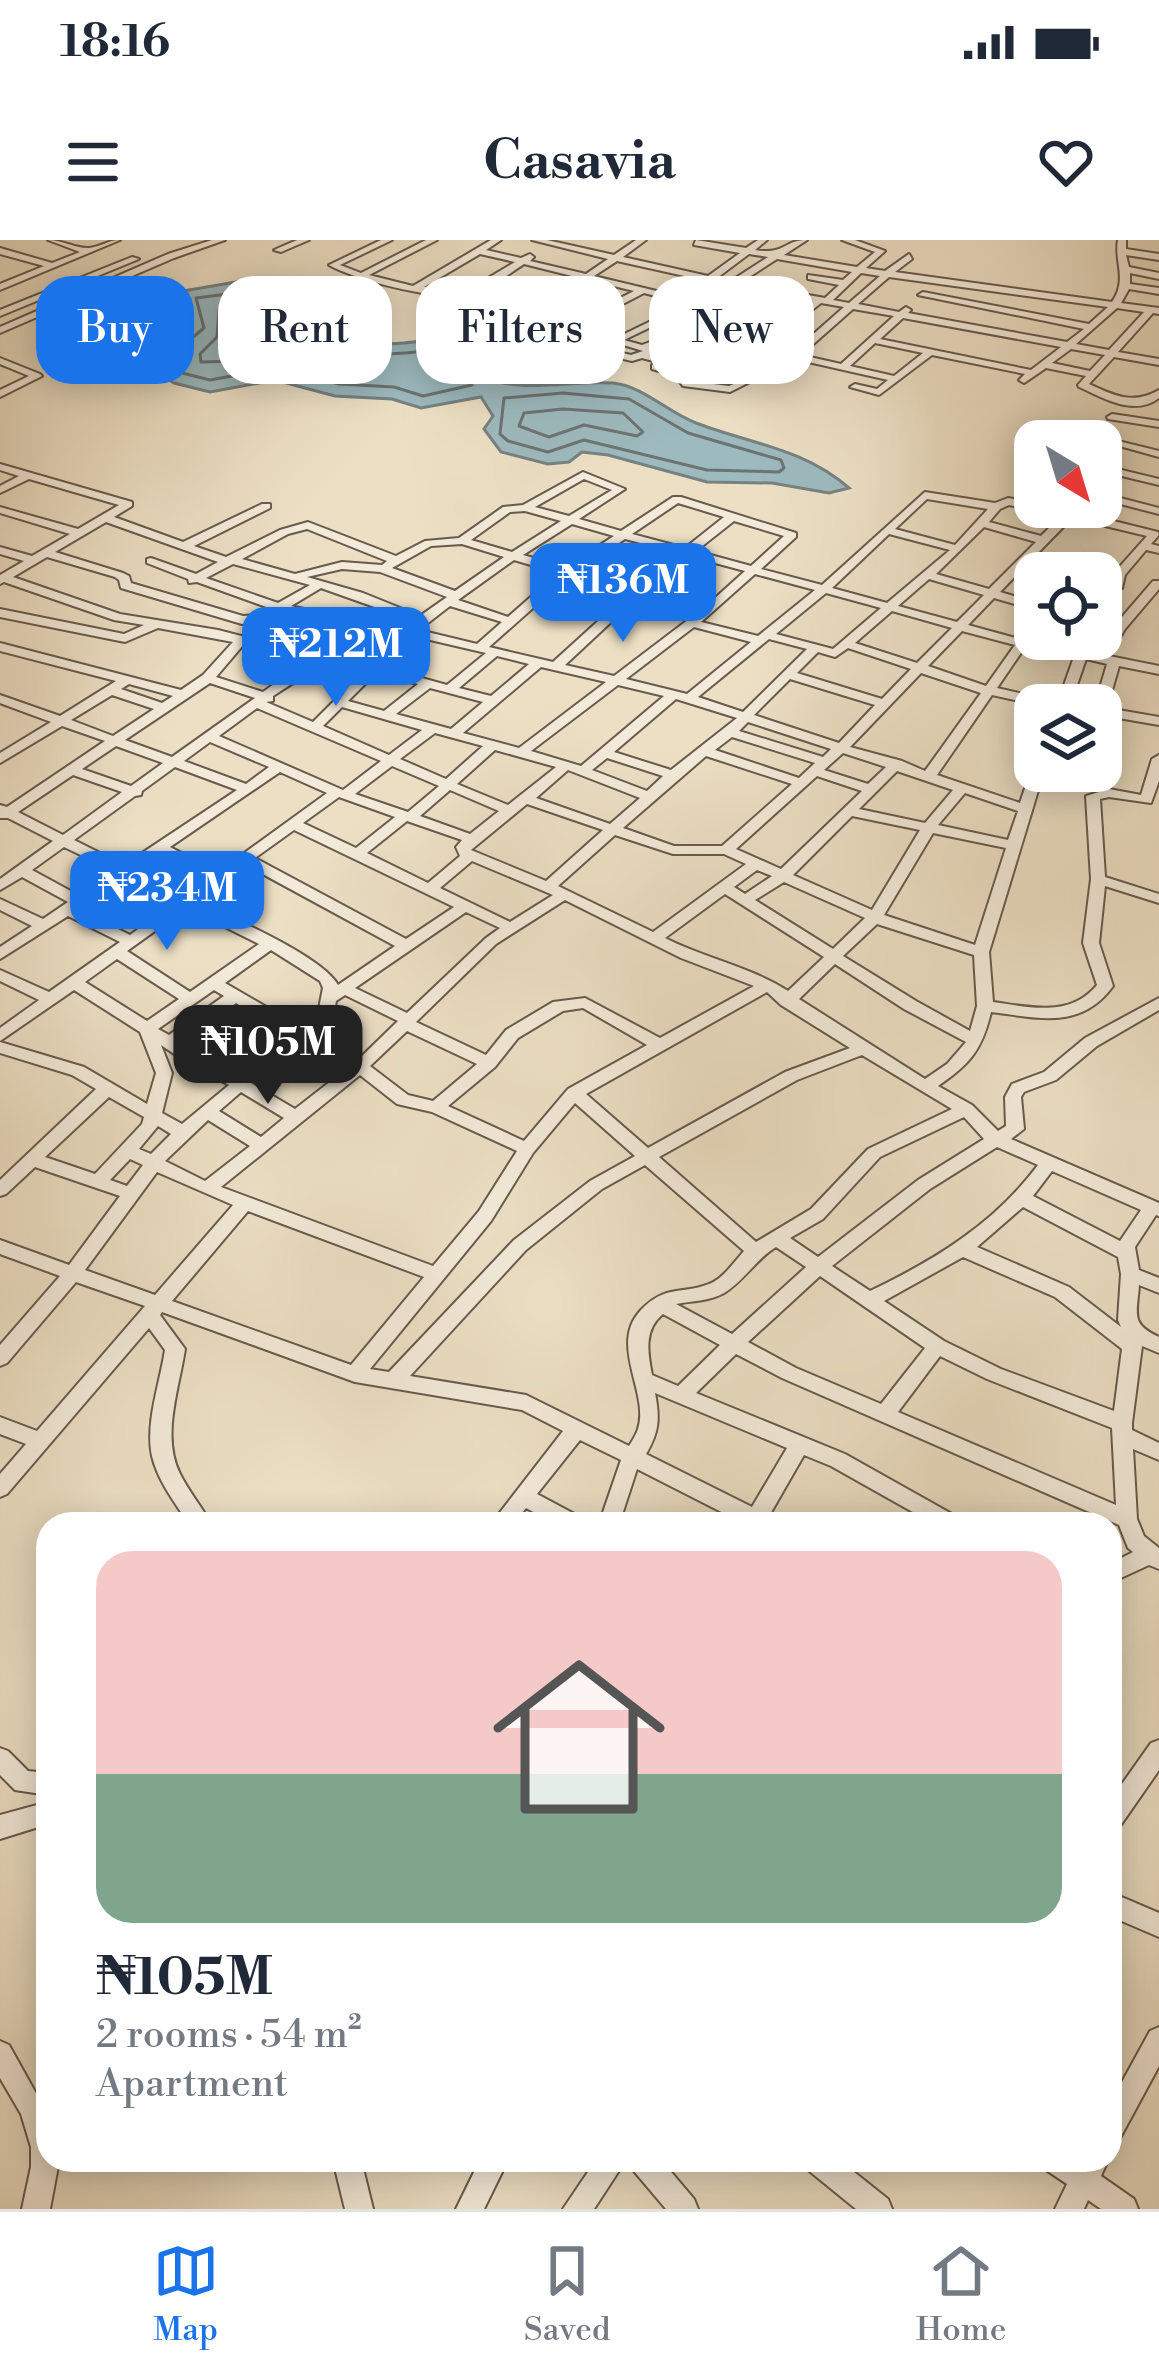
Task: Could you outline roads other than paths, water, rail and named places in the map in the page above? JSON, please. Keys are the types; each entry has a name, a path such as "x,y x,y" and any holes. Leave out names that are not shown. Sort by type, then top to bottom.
{"street":[{"path":"52,240 128,262"},
{"path":"0,287 113,240 149,253"},
{"path":"128,276 221,240"},
{"path":"278,250 305,240"},
{"path":"388,240 333,265 361,276 433,240"},
{"path":"414,289 497,240"},
{"path":"536,240 697,276"},
{"path":"569,248 582,240"},
{"path":"480,250 586,276 642,240"},
{"path":"680,240 886,274 1155,310"},
{"path":"714,276 763,240"},
{"path":"745,276 802,240"},
{"path":"94,276 178,241 193,249"},
{"path":"625,295 699,241"},
{"path":"812,276 851,241 880,250 814,307"},
{"path":"392,284 470,293 552,242"},
{"path":"872,340 1028,376 1114,305 1125,286 1121,246 1159,257"},
{"path":"0,251 79,276"},
{"path":"814,340 909,256"},
{"path":"843,367 956,268"},
{"path":"1123,269 1159,276"},
{"path":"0,275 36,287"},
{"path":"814,278 845,283"},
{"path":"625,284 649,290"},
{"path":"1125,286 1159,291"},
{"path":"965,359 1045,295"},
{"path":"923,296 1024,311 1088,327"},
{"path":"0,314 36,298"},
{"path":"814,298 1159,362"},
{"path":"1155,310 1084,386 1120,402 1148,402 1159,392"},
{"path":"0,330 36,315"},
{"path":"625,344 649,353"},
{"path":"625,356 649,349"},
{"path":"645,351 649,352"},
{"path":"856,386 878,392 930,352"},
{"path":"814,360 895,379"},
{"path":"0,394 37,376 1,362"},
{"path":"1043,364 1094,375"},
{"path":"841,399 870,374"},
{"path":"688,384 730,389 740,384"},
{"path":"1110,420 1120,402"},
{"path":"1112,417 1159,424"},
{"path":"1122,444 1159,454"},
{"path":"0,466 128,504 2,579"},
{"path":"1122,473 1159,482"},
{"path":"0,490 28,475"},
{"path":"315,728 417,626 510,558 620,489 580,476 525,508"},
{"path":"584,771 764,638 928,494 995,507"},
{"path":"451,688 510,621 566,573 677,499 792,535 706,612 523,752"},
{"path":"1122,501 1159,511"},
{"path":"691,623 830,654 958,549 995,507 1014,502"},
{"path":"184,546 266,506"},
{"path":"462,541 507,509 525,508 1014,641"},
{"path":"0,510 80,533"},
{"path":"557,665 637,592 733,516"},
{"path":"106,518 228,560 350,594 417,626 487,650 681,696 1026,809"},
{"path":"1122,523 1156,532 1122,572"},
{"path":"980,524 1045,541"},
{"path":"193,580 308,525 391,563 454,599 510,621"},
{"path":"1035,552 1057,528"},
{"path":"889,532 958,549"},
{"path":"252,598 292,576 330,566 391,563 429,543 462,541 706,612"},
{"path":"1144,547 1159,550"},
{"path":"0,550 115,573 125,578 125,585 242,620 253,620 317,586"},
{"path":"151,561 193,580 321,617 360,626 417,626"},
{"path":"726,850 843,746 958,625 1014,574"},
{"path":"927,575 1014,601"},
{"path":"1122,575 1158,584 1122,625"},
{"path":"2,579 103,612 320,660"},
{"path":"321,617 350,594"},
{"path":"0,614 125,638 157,624"},
{"path":"0,886 180,762 360,626"},
{"path":"3,813 208,678 241,640"},
{"path":"844,643 1014,696"},
{"path":"0,647 184,695"},
{"path":"206,1189 362,1065 509,927 556,890 673,775 748,716 813,650"},
{"path":"929,776 1014,653"},
{"path":"1103,660 1159,670"},
{"path":"1105,684 1108,661"},
{"path":"455,733 539,662"},
{"path":"372,668 493,701"},
{"path":"789,675 885,704"},
{"path":"208,678 510,812"},
{"path":"0,759 127,680"},
{"path":"388,715 429,682"},
{"path":"113,691 165,708"},
{"path":"1,700 248,790"},
{"path":"341,703 566,765 651,797"},
{"path":"1122,713 1159,721"},
{"path":"0,1036 215,876 394,760 434,727"},
{"path":"730,732 872,790"},
{"path":"213,738 408,817 655,938 767,986 966,1109 997,1138 1155,1209 1125,1252 1130,1274 1126,1305 1133,1340 1123,1429 1126,1519 1135,1542 1154,1557"},
{"path":"357,854 494,744"},
{"path":"704,751 801,783"},
{"path":"605,753 673,775"},
{"path":"986,1006 1069,1014 1099,997 1105,986 1091,943 1098,879 1093,796 1108,793 1146,800 1159,759"},
{"path":"745,900 784,875 897,764"},
{"path":"431,888 566,765"},
{"path":"0,954 280,766"},
{"path":"73,770 136,792"},
{"path":"787,1001 874,917 929,827 962,788"},
{"path":"927,1086 953,1068 976,1041 986,1006 980,974 982,952 1031,792"},
{"path":"530,800 673,850 726,850 874,917 982,952"},
{"path":"850,811 1015,846"},
{"path":"3,813 270,943 326,978 337,993 488,1063"},
{"path":"292,824 509,927"},
{"path":"160,848 215,876"},
{"path":"244,858 406,946"},
{"path":"655,938 758,863"},
{"path":"22,871 45,884 188,998"},
{"path":"1098,879 1159,898"},
{"path":"4,906 45,884"},
{"path":"726,888 976,1041"},
{"path":"4,906 41,924"},
{"path":"465,906 337,993 322,1029 332,1045 403,1100 436,1107 527,1149"},
{"path":"147,1029 270,943"},
{"path":"0,975 50,999"},
{"path":"73,982 297,1118"},
{"path":"216,984 312,1042 332,1045"},
{"path":"355,1374 484,1216 527,1149 574,1093 767,986"},
{"path":"169,1043 236,996"},
{"path":"436,1107 488,1063 512,1034 559,1006 585,1003 662,1046"},
{"path":"683,1394 877,1217 1015,1129 1013,1097 1018,1088 1050,1076 1091,1042 1159,1003"},
{"path":"198,1062 265,1014"},
{"path":"98,1182 155,1115 164,1072 147,1029"},
{"path":"0,1046 78,1071 180,1131"},
{"path":"394,1380 520,1245 596,1185 791,1076 863,1049"},
{"path":"0,1358 9,1334 73,1273 180,1131 239,1085"},
{"path":"0,1190 109,1087"},
{"path":"574,1093 755,1251"},
{"path":"613,1512 650,1418 637,1345 646,1317 659,1304 712,1291 755,1251 817,1214 874,1153 966,1109"},
{"path":"206,1111 262,1145"},
{"path":"127,1150 206,1189 438,1275"},
{"path":"32,1160 132,1194"},
{"path":"868,1300 936,1268 964,1248 1024,1200 1048,1164"},
{"path":"1024,1200 1125,1252"},
{"path":"0,1487 245,1202"},
{"path":"775,1237 937,1346 1123,1429 1159,1452"},
{"path":"0,1247 155,1310 355,1374 526,1403 740,1512"},
{"path":"964,1248 1002,1271 1031,1277 1062,1292 1133,1340 1159,1346"},
{"path":"1130,1274 1159,1286"},
{"path":"659,1304 789,1372 1110,1512"},
{"path":"155,1310 175,1349 157,1445 166,1472 193,1512"},
{"path":"886,1413 937,1346"},
{"path":"643,1380 801,1443 932,1512"},
{"path":"0,1425 40,1441"},
{"path":"511,1512 576,1430"},
{"path":"765,1512 801,1443"},
{"path":"523,1497 552,1512"},
{"path":"1122,1517 1126,1519"},
{"path":"1122,1569 1154,1557"},
{"path":"1122,1804 1159,1751"},
{"path":"0,1760 23,1782 36,1783"},
{"path":"0,1827 36,1816"},
{"path":"1122,1909 1159,1925"},
{"path":"1122,2109 1159,2041"},
{"path":"0,2054 36,2123"},
{"path":"31,2206 42,2172"},
{"path":"350,2172 359,2209"},
{"path":"470,2209 488,2172"},
{"path":"577,2209 603,2172"},
{"path":"653,2172 684,2209"},
{"path":"833,2172 878,2209"},
{"path":"1069,2209 1088,2172"},
{"path":"1091,2172 1124,2209"}],"water":[{"path":"218,285 218,384 253,384 210,392 178,384 194,384 194,289"},
{"path":"416,342 416,384 624,385 696,423 795,455 849,488 829,493 772,483 707,482 582,452 569,462 548,464 501,452 484,429 493,416 481,397 421,408 392,399 335,396 290,384 392,384 392,343"}]}
